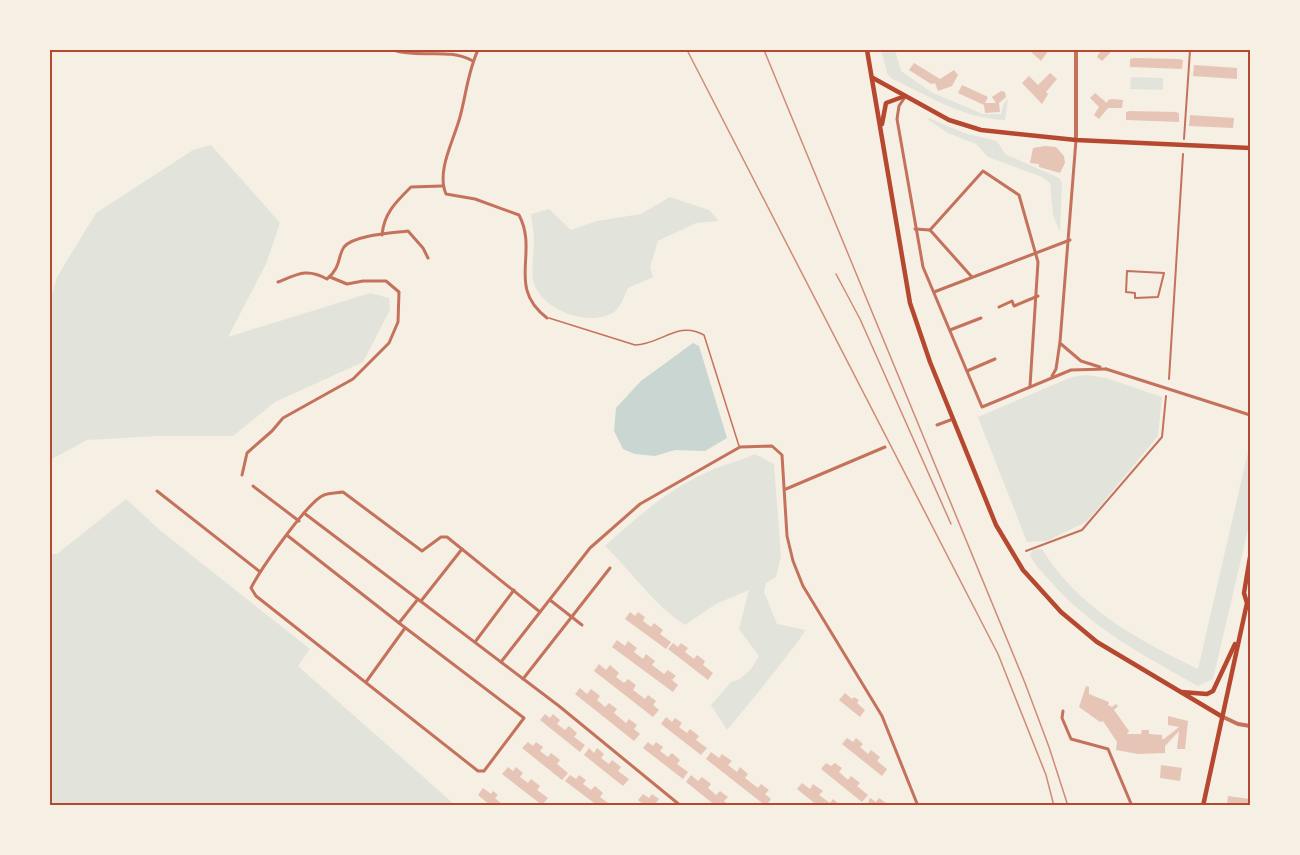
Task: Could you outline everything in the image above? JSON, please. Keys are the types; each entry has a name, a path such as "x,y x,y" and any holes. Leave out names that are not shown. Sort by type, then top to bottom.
{"main road":[{"path":"867,50 907,292 921,339 996,525 1023,570 1061,612 1097,642 1221,717"},
{"path":"873,78 950,120 981,130 1076,140 1251,148"},
{"path":"881,133 886,103 906,96"},
{"path":"1203,806 1239,633 1249,601 1244,593 1251,557"},
{"path":"1179,692 1207,694 1213,692 1239,633"}],"street":[{"path":"393,50 420,55 452,53 473,62"},
{"path":"478,50 473,62 460,119 451,138 442,186 446,194 476,200 519,215 525,227 526,291 536,309 548,318"},
{"path":"1051,378 1060,342 1070,240 1076,140 1076,50"},
{"path":"1184,139 1190,50"},
{"path":"906,96 899,106 897,119 915,230 924,267 982,407 1070,371 1075,362 1060,342"},
{"path":"1169,379 1183,154"},
{"path":"915,230 930,230 983,171 1019,195 1038,262 1038,296 1030,386"},
{"path":"382,235 383,220 411,187 442,186"},
{"path":"930,230 971,277"},
{"path":"330,277 341,263 343,248 353,239 408,231 423,248 428,258"},
{"path":"933,292 1070,240"},
{"path":"242,475 248,453 283,418 353,379 389,343 398,322 399,292 386,281 347,284 330,277 327,279 314,272 278,282"},
{"path":"1127,272 1164,273 1158,297 1135,298 1135,293 1126,292 1127,272"},
{"path":"999,307 1012,302 1014,306 1038,296"},
{"path":"950,330 981,318"},
{"path":"1057,358 1063,353 1071,355 1106,369 1251,415"},
{"path":"967,371 995,359"},
{"path":"1056,364 1062,371 1106,369"},
{"path":"1026,551 1083,530 1162,437 1166,396"},
{"path":"937,425 953,419"},
{"path":"501,663 590,548 640,504 740,447 772,446 782,455 786,489 787,536 803,586 882,716 918,806"},
{"path":"786,489 885,447"},
{"path":"252,486 299,521"},
{"path":"157,490 260,571"},
{"path":"288,536 524,718 484,771 478,771 256,596 250,588 260,571 312,503 324,495 343,492 422,551 441,537 447,537 540,612"},
{"path":"304,513 559,706 681,806"},
{"path":"399,623 462,549"},
{"path":"523,679 610,568"},
{"path":"475,642 514,590"},
{"path":"550,600 582,625"},
{"path":"366,682 405,628"},
{"path":"1063,711 1062,718 1071,739 1108,749 1132,806"},
{"path":"1221,717 1238,724 1251,726"}],"lane":[{"path":"548,318 635,345 643,345 667,334 683,330 694,330 704,335 740,447"}],"shaded area":[{"path":"881,50 895,50 901,71 931,92 983,114 1001,114 1003,105 1008,99 1005,120 960,111 891,78 887,73"},
{"path":"1131,77 1163,78 1163,90 1130,89"},
{"path":"927,119 964,133 997,141 1005,154 1059,178 1062,183 1060,232 1053,215 1050,183 1042,177 988,157 976,144 948,133"},
{"path":"211,145 280,223 266,264 228,337 370,293 389,298 390,310 363,362 275,402 233,436 160,436 87,440 50,460 50,301 57,277 96,213 193,150"},
{"path":"670,197 709,210 719,221 696,223 658,241 650,267 653,277 628,288 614,312 592,318 579,317 555,308 537,291 532,275 534,242 531,214 549,209 571,230 597,221 641,214"},
{"path":"693,343 699,346 727,438 705,451 675,450 655,456 635,454 623,449 614,431 616,408 641,381"},
{"path":"1086,375 1106,378 1162,397 1158,436 1086,522 1047,541 1027,542 978,417 1072,377"},
{"path":"1250,443 1250,521 1213,679 1198,686 1121,641 1086,616 1044,574 1030,555 1033,550 1042,549 1073,589 1091,605 1132,634 1198,669"},
{"path":"755,454 774,464 781,556 776,577 766,583 764,592 777,624 805,630 727,730 711,705 731,682 740,679 751,669 759,656 739,629 749,590 716,604 685,625 663,608 605,546 642,514 682,485 712,470"},
{"path":"126,499 161,531 310,649 298,666 455,805 50,805 50,554 57,554"}],"building":[{"path":"1029,50 1049,50 1041,61"},
{"path":"1101,50 1112,51 1102,61 1097,57"},
{"path":"1130,59 1179,59 1183,60 1182,69 1130,67"},
{"path":"914,63 940,79 954,70 958,75 952,86 938,91 935,83 931,84 909,70"},
{"path":"1194,65 1237,68 1237,79 1193,76"},
{"path":"1050,73 1057,79 1046,92 1048,94 1042,104 1022,83 1029,76 1038,85"},
{"path":"962,85 988,97 985,103 996,103 992,97 1001,91 1005,92 1006,97 999,103 1000,112 985,113 984,105 958,93"},
{"path":"1095,93 1107,103 1112,99 1123,100 1122,108 1108,108 1099,119 1094,115 1099,107 1090,98"},
{"path":"1126,112 1176,112 1179,113 1179,122 1126,120"},
{"path":"1190,115 1234,118 1233,128 1189,126"},
{"path":"1056,147 1064,156 1065,163 1060,173 1039,167 1039,164 1030,163 1033,148"},
{"path":"630,612 635,616 638,612 645,617 643,621 651,627 654,623 663,630 660,634 671,642 666,649 625,619"},
{"path":"617,640 625,646 628,641 637,648 634,652 643,659 646,654 655,661 652,665 664,674 668,670 676,676 672,680 678,685 673,692 612,647"},
{"path":"673,643 678,647 681,643 688,648 685,652 694,659 697,655 705,661 703,665 713,673 708,680 668,649"},
{"path":"599,664 606,670 610,665 619,673 616,677 624,683 628,679 636,685 633,690 645,699 648,695 656,701 653,705 659,710 653,717 594,671"},
{"path":"1086,686 1089,687 1089,694 1109,702 1108,705 1112,707 1116,704 1118,706 1114,710 1129,731 1127,734 1141,734 1142,730 1149,730 1149,734 1162,735 1164,739 1179,727 1168,725 1168,716 1188,721 1185,749 1177,749 1179,731 1165,746 1165,753 1138,754 1116,750 1117,742 1103,721 1100,722 1079,707"},
{"path":"580,688 587,694 591,689 600,696 597,700 605,707 609,703 617,709 614,713 626,723 629,719 637,725 634,729 640,734 634,741 575,694"},
{"path":"845,693 852,699 854,697 859,700 857,703 865,710 860,717 839,700"},
{"path":"545,714 550,718 553,714 560,720 557,724 565,730 569,726 577,733 574,737 585,745 580,752 540,720"},
{"path":"666,717 672,722 675,718 682,723 679,727 687,733 690,729 699,736 696,740 707,748 701,755 661,724"},
{"path":"847,738 853,742 856,738 863,744 860,747 868,754 871,750 880,757 877,761 887,769 882,776 842,744"},
{"path":"528,742 533,746 536,742 543,747 540,751 548,757 551,753 560,760 557,764 568,773 562,780 522,748"},
{"path":"648,742 653,746 656,742 663,747 660,751 668,757 672,753 680,760 677,764 688,772 683,779 643,748"},
{"path":"589,748 594,753 597,748 604,754 601,758 609,764 612,760 621,767 618,771 629,779 623,786 584,755"},
{"path":"711,752 719,758 722,754 732,761 728,765 737,772 740,767 748,774 745,778 758,788 761,784 769,790 765,794 771,799 766,806 706,759"},
{"path":"826,763 831,766 835,763 842,768 839,772 848,780 851,776 860,783 857,786 868,795 862,802 821,769"},
{"path":"1161,765 1182,768 1180,781 1160,778"},
{"path":"508,767 513,771 516,767 523,773 520,777 528,783 531,779 540,786 537,790 548,798 542,805 502,774"},
{"path":"570,775 576,779 579,775 586,780 583,784 591,790 595,786 603,793 600,797 612,806 598,806 565,781"},
{"path":"691,775 698,781 702,777 711,784 708,788 716,795 720,791 728,797 724,801 730,806 716,806 686,782"},
{"path":"802,783 810,789 813,784 823,791 819,795 830,803 833,799 841,806 818,806 797,789"},
{"path":"483,788 491,794 493,791 498,795 495,798 504,806 491,806 478,795"},
{"path":"643,794 649,798 652,794 659,799 656,803 659,806 645,806 638,800"},
{"path":"1228,796 1250,799 1250,806 1227,806"},
{"path":"870,798 876,802 879,798 886,803 884,806 867,806"}],"railway":[{"path":"687,50 998,654 1046,775 1054,806"},
{"path":"764,50 1025,683 1068,806"},
{"path":"836,274 860,319 951,524"}]}
